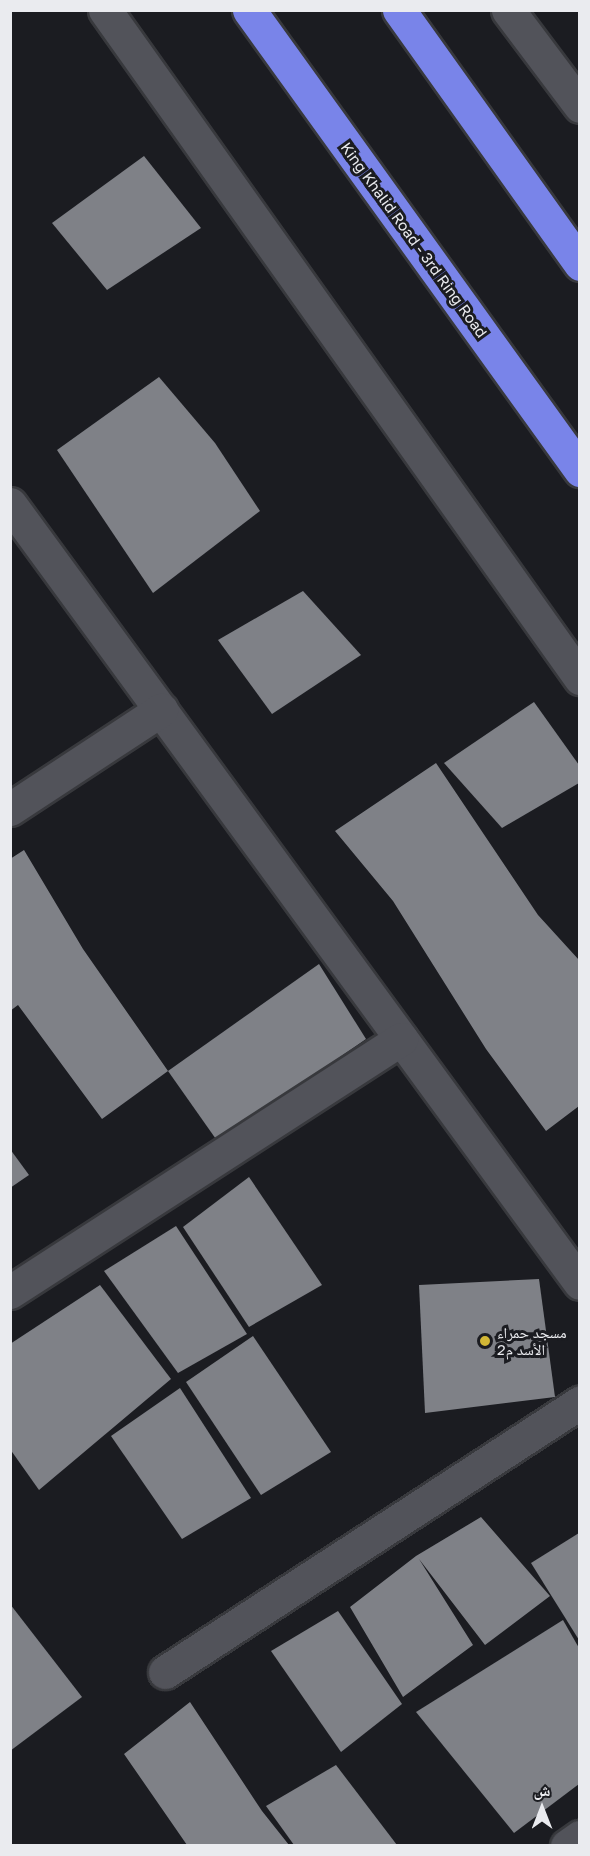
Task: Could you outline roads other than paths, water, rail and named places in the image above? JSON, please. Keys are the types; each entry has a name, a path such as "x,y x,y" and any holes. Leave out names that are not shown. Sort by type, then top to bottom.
{"highway":[{"name":"King Khalid Road - 3rd Ring Road","path":"249,10 579,470"},
{"path":"399,10 579,264"}],"street":[{"path":"105,10 579,678"},
{"path":"508,10 579,106"},
{"path":"10,504 579,1283"},
{"path":"10,809 161,710"},
{"path":"10,1292 401,1039"},
{"path":"165,1672 579,1403"},
{"path":"567,1845 579,1837"}],"place":[{"name":"مسجد حمراء الأسد م2","path":"485,1341"}]}
